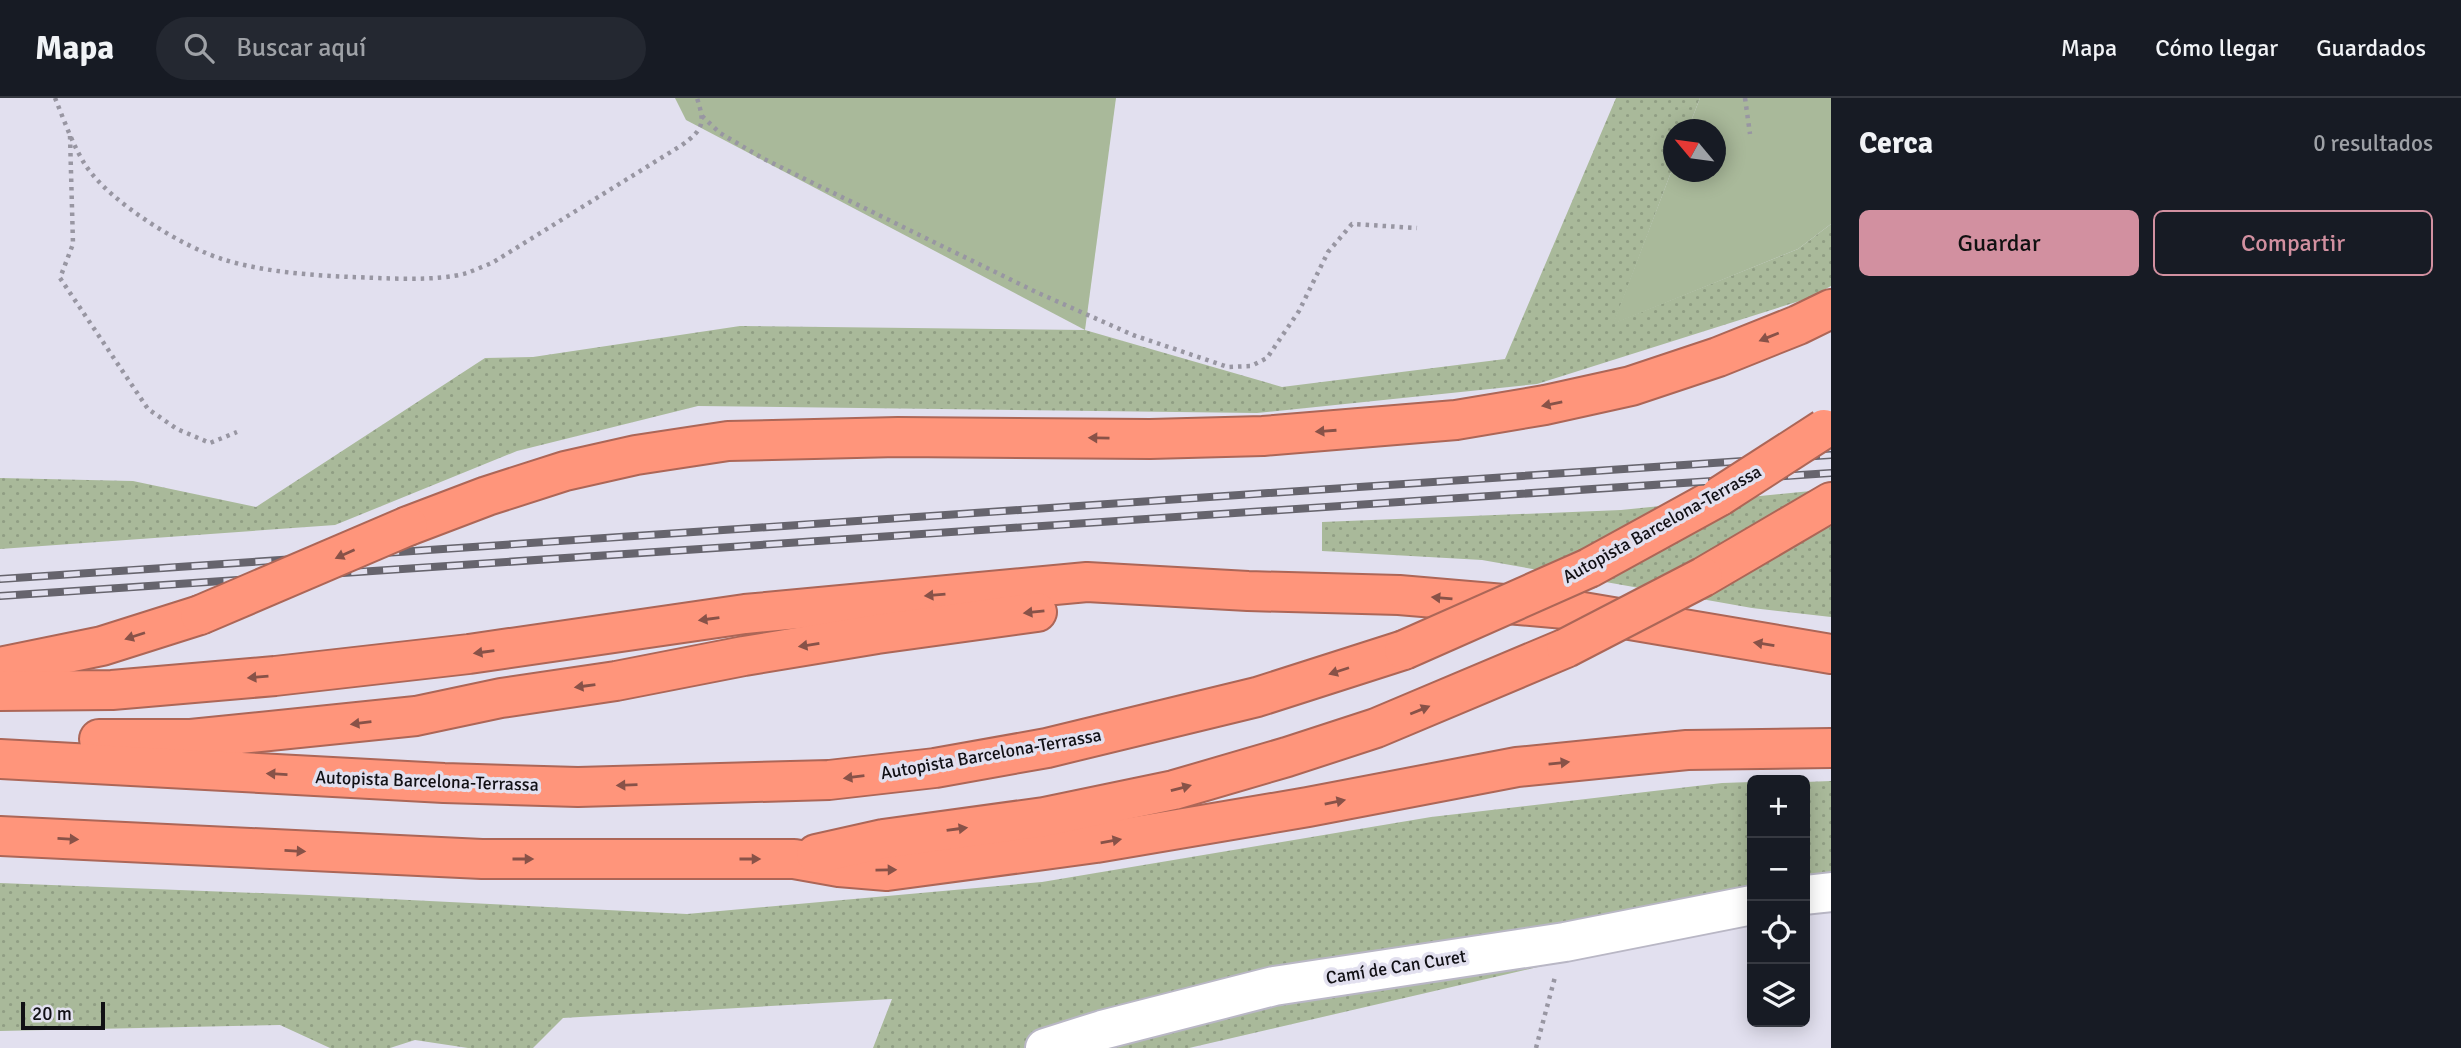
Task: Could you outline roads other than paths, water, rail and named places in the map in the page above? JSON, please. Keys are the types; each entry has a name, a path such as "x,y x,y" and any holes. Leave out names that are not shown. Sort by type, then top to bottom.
{"highway":[{"path":"0,667 102,646 200,615 408,526 488,496 565,471 636,455 728,441 898,437 1150,439 1263,436 1456,420 1545,405 1631,386 1718,357 1831,309"},
{"name":"Autopista Barcelona-Terrassa","path":"0,759 444,783 578,787 829,780 935,768 1047,748 1257,697 1404,650 1589,568 1720,496 1827,426"},
{"path":"794,859 883,839 1044,817 1174,790 1376,729 1566,648 1703,578 1831,502"},
{"path":"0,691 112,690 275,676 469,654 745,614 1087,582 1248,591 1399,595 1565,609 1831,654"},
{"path":"0,745 45,739 191,740 402,718 744,656 993,617 1248,591"},
{"path":"0,836 482,859 794,859 839,867 887,871 1096,843 1308,807 1517,767 1687,750 1831,748"}],"street":[{"path":"1810,894 1831,892"},
{"name":"Camí de Can Curet","path":"1045,1048 1115,1026 1274,986 1564,942 1747,906"}],"railway":[{"path":"0,579 1831,455"},
{"path":"0,596 1831,473"}]}
